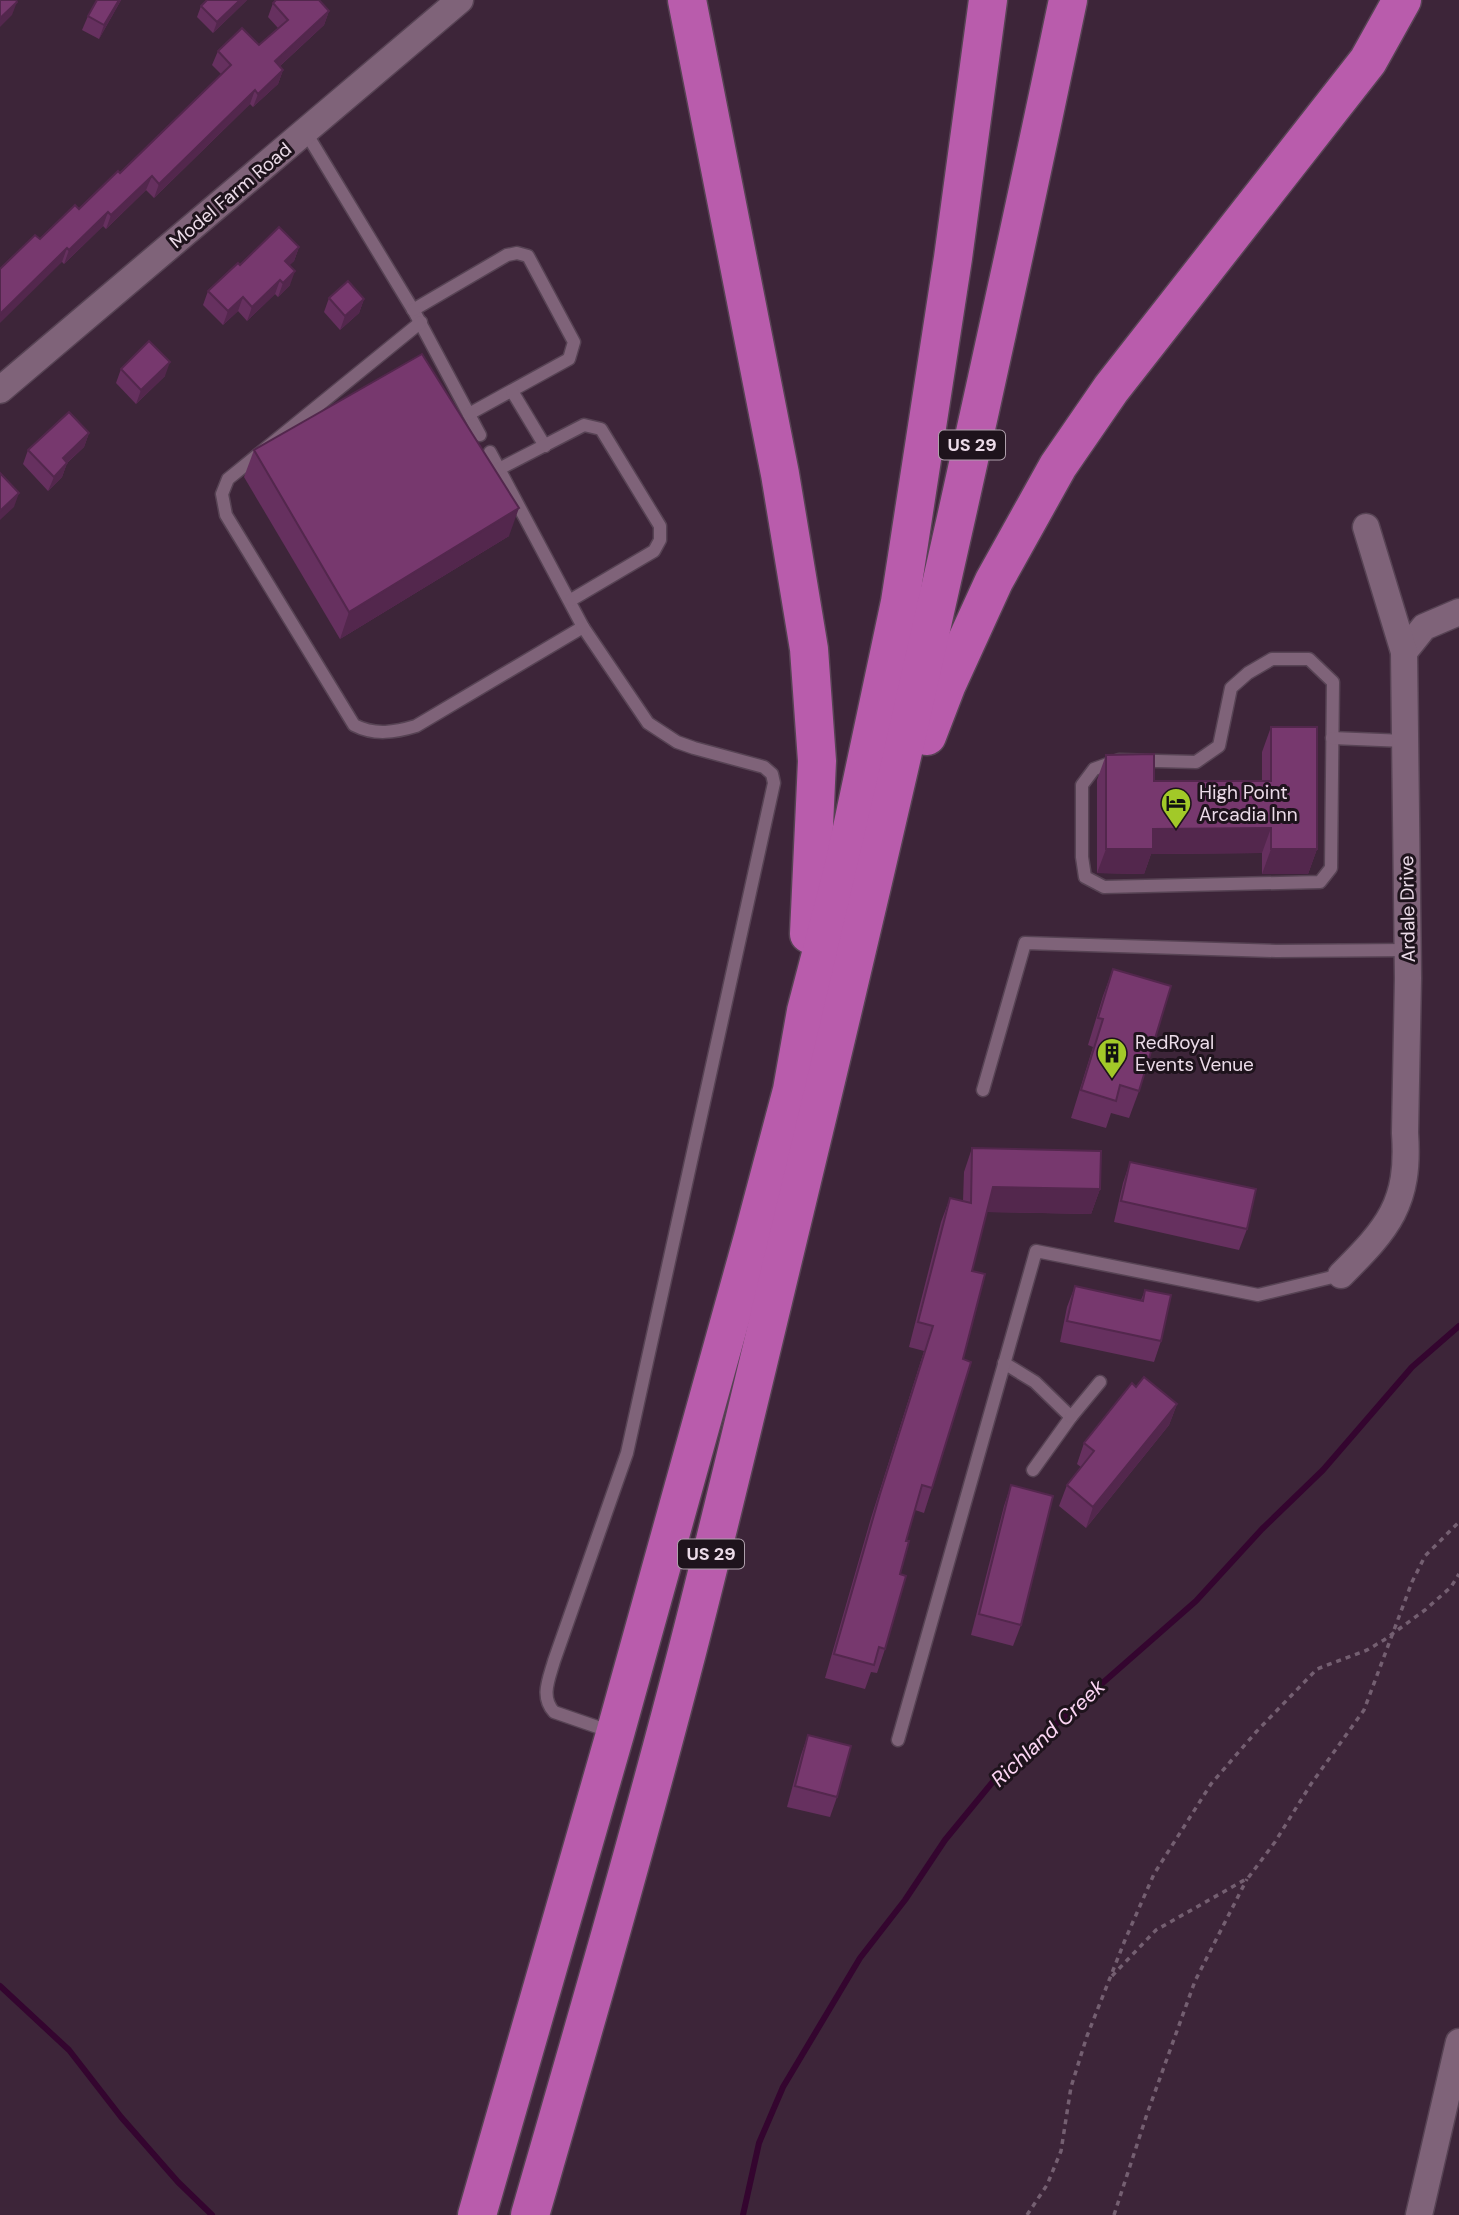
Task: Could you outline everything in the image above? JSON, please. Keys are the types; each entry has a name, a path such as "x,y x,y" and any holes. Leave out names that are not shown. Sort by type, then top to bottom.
{"highway":[{"path":"687,0 780,474 809,649 817,761 806,1011"},
{"name":"US 29","path":"477,2215 615,1734 792,1090 806,1011 844,866 900,602 953,258 988,0"},
{"name":"US 29","path":"530,2215 688,1650 873,889 1068,0"},
{"path":"873,889 903,826 922,749 947,684 994,581 1058,466 1111,389 1368,61 1402,0"}],"street":[{"name":"Model Farm Road","path":"0,390 460,0"},
{"name":"Ardale Drive","path":"1341,1275 1371,1247 1385,1229 1396,1208 1405,1177 1408,950 1404,652 1366,527"},
{"path":"1404,652 1424,627 1459,612"},
{"path":"1419,2215 1459,2042"}],"lane":[{"path":"304,131 421,322 481,435"},
{"path":"413,310 507,256 517,253 528,256 574,342 574,349 569,359 470,414"},
{"path":"421,322 228,479 222,494 226,515 354,725 362,729 387,733 416,726 583,627"},
{"path":"512,391 545,446"},
{"path":"499,469 584,425 601,429 661,533 654,551 571,600"},
{"path":"490,452 583,627 648,723 685,745 764,767 772,774 774,783 627,1453 554,1661 546,1692 549,1706 554,1712 615,1734"},
{"path":"1272,659 1309,659 1333,682 1332,738 1331,868 1320,882 1104,887 1085,877 1082,857 1082,785 1094,769 1119,760 1196,762 1219,746 1231,688 1248,673 1272,659"},
{"path":"1332,738 1405,741"},
{"path":"983,1090 1025,943 1276,951 1408,950"},
{"path":"898,1740 1036,1251 1258,1295 1341,1275"},
{"path":"1004,1363 1035,1382 1070,1417"},
{"path":"1033,1470 1070,1417 1100,1382"}],"path":[{"path":"1114,2215 1195,1981 1248,1878 1364,1710 1412,1582 1425,1556 1459,1521"},
{"path":"1027,2215 1047,2185 1062,2151 1071,2087 1111,1977 1154,1874 1211,1784 1317,1668 1367,1650 1395,1632 1425,1611 1451,1587 1459,1574"},
{"path":"1111,1977 1156,1930 1248,1878"}],"building":[{"path":"0,0 17,2 0,18"},
{"path":"97,0 119,0 104,25 88,16"},
{"path":"207,0 240,0 217,22 201,6"},
{"path":"276,0 319,0 329,11 275,61 283,70 258,94 255,90 159,184 152,176 111,215 108,212 0,314 0,269 35,235 40,239 75,205 79,209 118,171 120,173 231,65 218,51 242,28 259,45 288,20 273,3"},
{"path":"279,227 299,247 285,261 295,271 283,283 280,280 252,307 243,297 228,311 208,291 238,263 240,265"},
{"path":"348,281 364,299 345,316 329,298"},
{"path":"149,341 170,362 141,390 121,369"},
{"path":"422,354 519,508 349,612 254,450"},
{"path":"69,412 89,433 63,458 67,463 54,477 28,450"},
{"path":"0,473 19,493 0,511"},
{"path":"1271,727 1317,727 1317,849 1271,849 1271,828 1153,829 1153,849 1106,849 1106,755 1154,754 1154,781 1271,781"},
{"name":"RedRoyal Events Venue","path":"1113,969 1171,986 1139,1091 1120,1085 1116,1101 1081,1090 1103,1019 1098,1018"},
{"path":"972,1148 1101,1151 1100,1189 993,1187 972,1271 985,1274 963,1359 971,1362 932,1488 922,1485 900,1574 906,1576 885,1649 879,1647 874,1665 834,1654 880,1494 933,1326 918,1322 950,1198 971,1203"},
{"path":"1130,1162 1256,1189 1247,1229 1121,1201"},
{"path":"1075,1286 1143,1301 1145,1290 1171,1295 1161,1341 1067,1321"},
{"path":"1144,1377 1177,1404 1093,1507 1067,1485 1094,1451 1084,1443 1132,1383 1136,1387"},
{"path":"1011,1485 1053,1496 1021,1625 979,1614"},
{"path":"808,1735 851,1746 837,1797 795,1786"}],"waterway":[{"name":"Richland Creek","path":"743,2215 759,2143 783,2087 860,1958 905,1900 945,1840 1000,1773 1196,1601 1262,1529 1323,1470 1412,1367 1459,1326"},
{"path":"0,1986 69,2050 121,2117 178,2182 212,2215"}],"place":[{"name":"High Point Arcadia Inn","path":"1176,830"},
{"name":"RedRoyal Events Venue","path":"1112,1080"}]}
